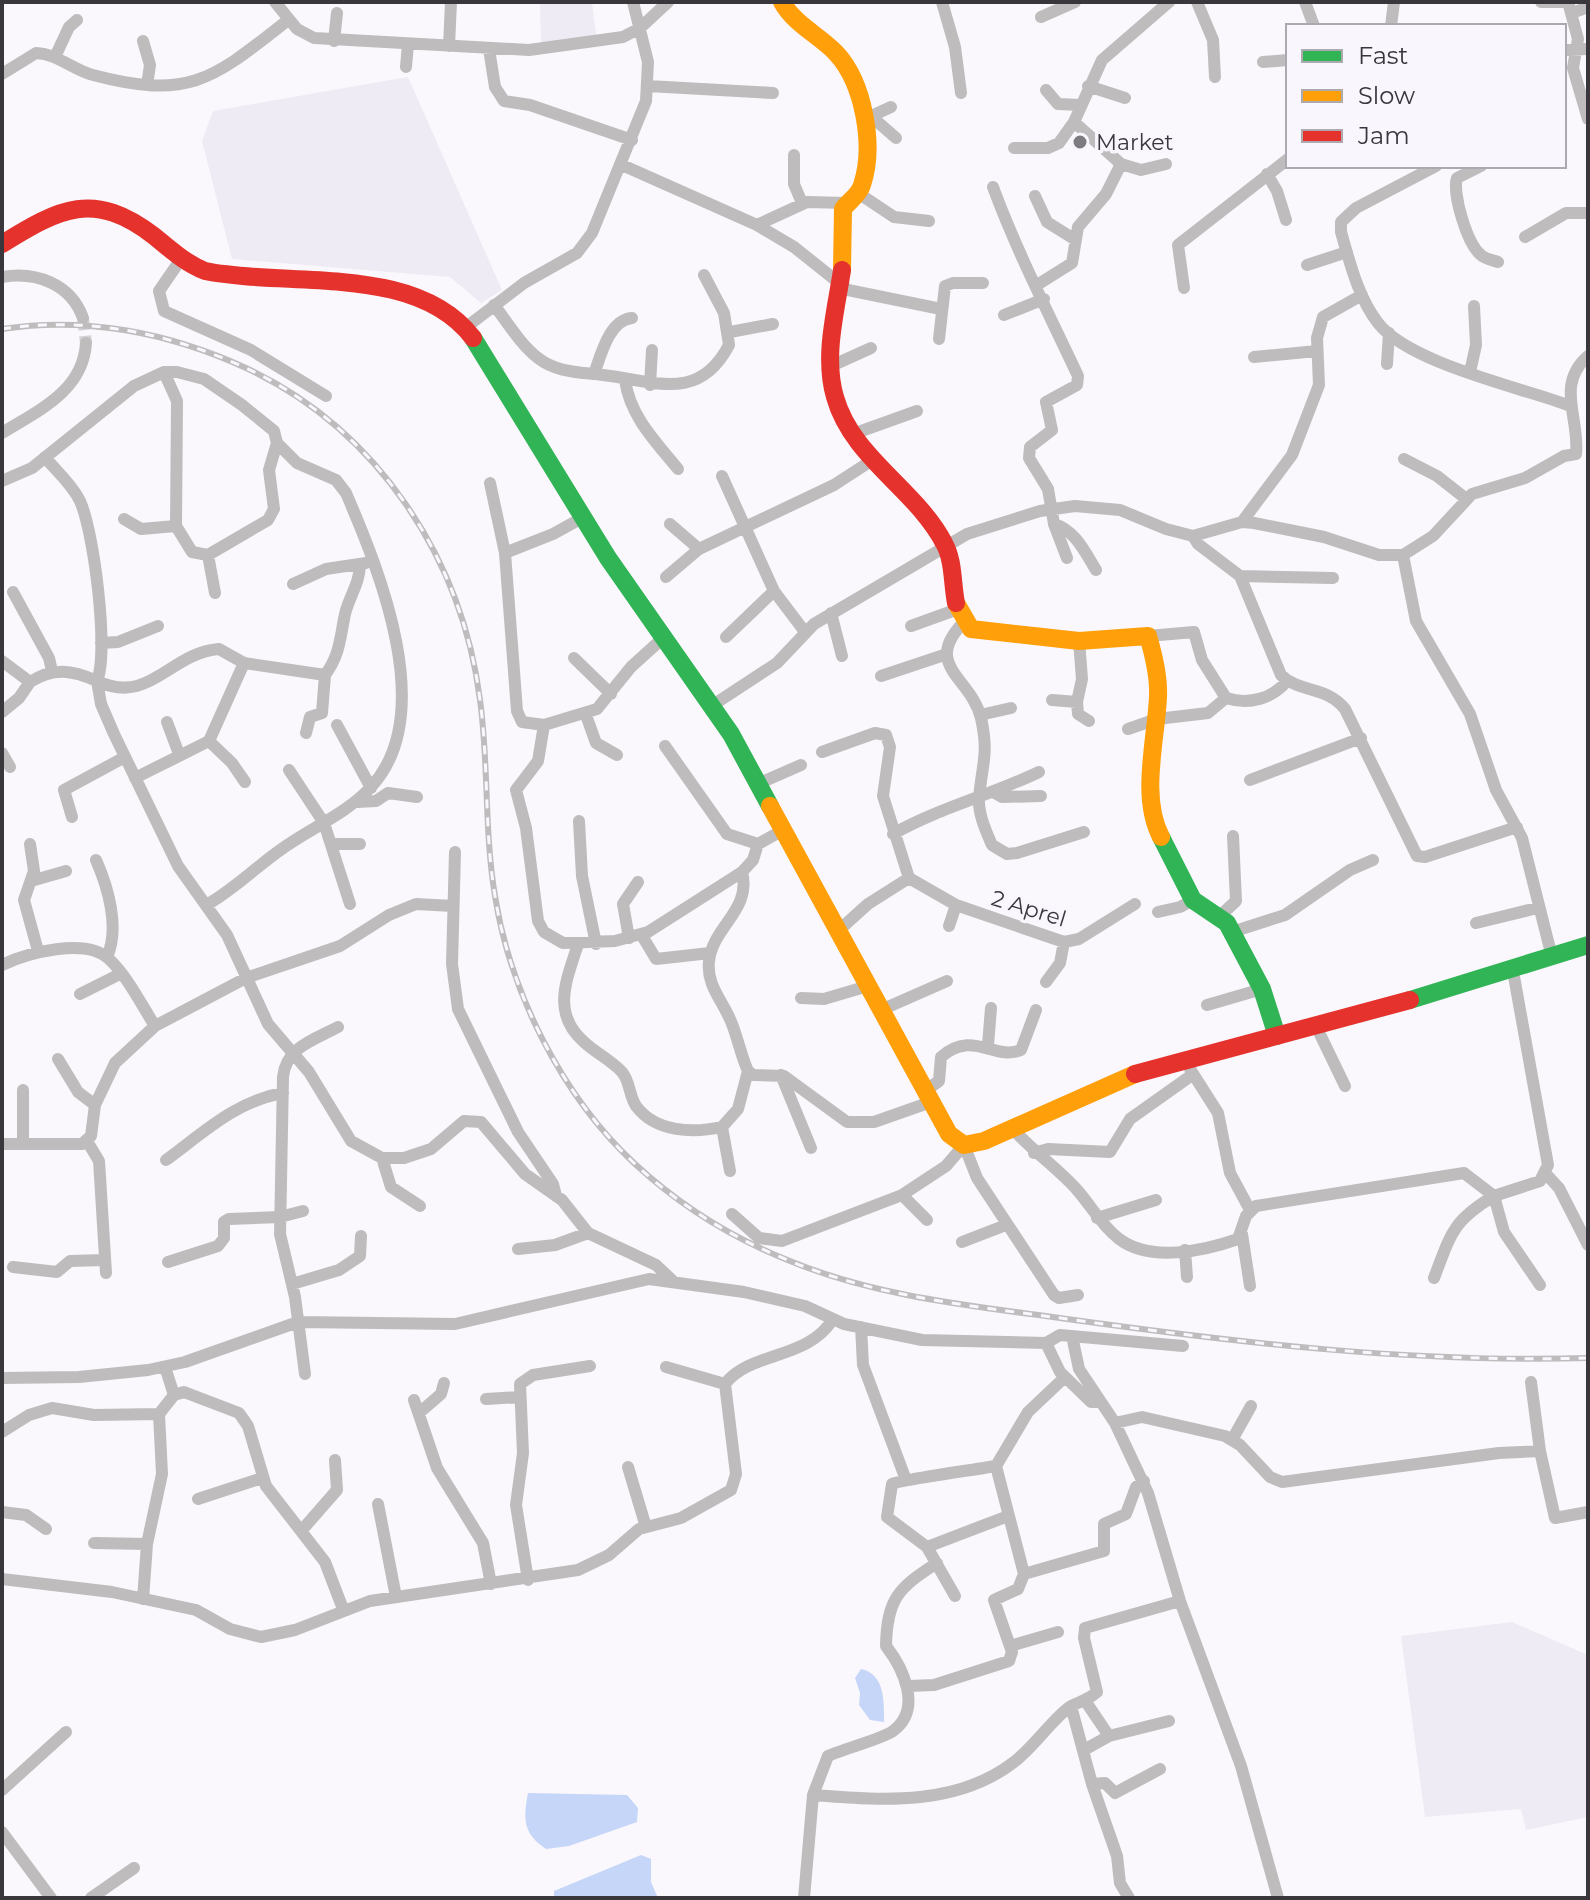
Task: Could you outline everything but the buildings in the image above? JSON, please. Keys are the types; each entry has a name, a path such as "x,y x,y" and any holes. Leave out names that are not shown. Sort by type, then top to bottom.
{"street":[{"path":"275,2 288,20 305,35 334,41 529,50 615,39 640,28 668,2"},
{"path":"449,46 451,2"},
{"path":"465,328 524,283 566,261 584,245 622,165 648,86 648,62 633,2"},
{"path":"782,2 789,13 850,68 868,118 863,179 843,209 844,256 831,325 829,367 840,411 853,434 945,544 961,616 983,633 1079,641 1194,632 1202,660 1226,698 1238,702 1270,696 1287,681"},
{"path":"942,2 955,47 961,93"},
{"path":"1041,17 1075,2"},
{"path":"1014,148 1053,146 1066,135 1102,60 1169,2"},
{"path":"1197,2 1213,40 1215,77"},
{"path":"1305,2 1313,24"},
{"path":"1391,24 1394,2"},
{"path":"1541,2 1588,7"},
{"path":"1568,6 1576,50 1573,68 1588,119"},
{"path":"334,41 337,13"},
{"path":"55,57 69,27 77,20"},
{"path":"2,74 30,54 55,57 86,73 147,85 175,86 216,75 288,20"},
{"path":"143,41 150,65 147,85"},
{"path":"406,67 408,44"},
{"path":"489,49 495,87 504,101 541,108 632,140"},
{"path":"1263,62 1286,60"},
{"path":"648,86 773,93"},
{"path":"1088,86 1125,98"},
{"path":"1046,90 1058,104 1081,105"},
{"path":"868,118 891,107"},
{"path":"868,118 896,138"},
{"path":"1074,122 1121,164 1141,170 1166,164"},
{"path":"794,155 794,184 802,203"},
{"path":"1184,288 1178,245 1286,160"},
{"path":"1037,285 1072,263 1078,227 1116,179 1121,164"},
{"path":"622,165 757,225 794,247 839,286 941,309"},
{"path":"1432,168 1345,215 1341,232 1362,295 1377,321 1389,333 1426,356 1568,405"},
{"path":"1477,168 1457,178 1454,196 1475,249 1482,256 1498,262"},
{"path":"1267,174 1277,191 1286,220"},
{"path":"993,187 1014,244 1044,299 1079,382 1046,402 1052,430 1028,452 1048,489 1054,524 1067,558"},
{"path":"1035,196 1047,222 1074,239"},
{"path":"757,225 802,203 852,198 894,217 929,221"},
{"path":"2,244 60,210 90,204 128,216 181,259 214,273 420,296 445,309 465,328 582,518 663,638 713,705 760,783 949,1134 964,1145 977,1178 1006,1225 1054,1295 1059,1298 1078,1295"},
{"path":"1525,237 1566,213 1588,213"},
{"path":"1307,265 1347,252"},
{"path":"181,259 159,291 164,311 251,350 326,396"},
{"path":"2,277 24,275 49,280 74,300 83,318"},
{"path":"494,305 537,358 552,367 650,385 686,383 711,370 729,345 730,332 718,299 704,275"},
{"path":"939,339 941,309 948,284 983,283"},
{"path":"1242,522 1292,455 1319,385 1318,327 1323,317 1362,295"},
{"path":"1004,315 1044,299"},
{"path":"1470,372 1476,345 1474,306"},
{"path":"594,374 614,331 621,321 632,318"},
{"path":"730,332 773,324"},
{"path":"1387,364 1389,333"},
{"path":"2,433 67,389 83,366 86,343"},
{"path":"829,367 871,348"},
{"path":"650,385 652,350"},
{"path":"1254,357 1317,351"},
{"path":"713,705 777,663 805,632 831,613 945,544 1051,509 1075,506 1120,510 1166,529 1193,536 1242,522 1324,537 1379,555 1403,555 1439,530 1465,498 1525,478 1564,456 1582,457 1568,405 1570,384 1588,356"},
{"path":"2,481 32,468 134,386 164,372 204,379 261,418 274,431 277,443 269,470 274,509 268,520 208,555 192,552 176,526 177,401 164,372"},
{"path":"625,380 631,407 678,469"},
{"path":"853,434 917,411"},
{"path":"208,904 287,845 357,802 371,788 397,747 403,709 388,602 375,560 346,493 336,480 297,463 277,443"},
{"path":"45,457 81,503 89,538 101,643 101,669 97,681 101,704 178,866 208,904 227,935 268,1024 309,1072 351,1141 382,1158 420,1155 464,1121 475,1120 489,1128 534,1184 556,1196 588,1233 656,1265 674,1282"},
{"path":"666,577 699,549 834,485 874,459"},
{"path":"1404,459 1437,476 1465,498"},
{"path":"722,476 774,591 805,632"},
{"path":"490,483 505,553 517,711 522,722 544,725 586,715 611,694 631,667 663,638"},
{"path":"505,553 553,534 582,518"},
{"path":"124,519 141,529 176,526"},
{"path":"670,524 699,549"},
{"path":"1054,524 1067,530 1080,543 1096,570"},
{"path":"1193,536 1198,544 1240,576 1274,663 1287,681 1321,690 1338,700 1361,738 1417,856 1438,853 1517,827"},
{"path":"208,555 215,593"},
{"path":"1403,555 1416,621 1470,714 1496,790 1517,827 1552,957"},
{"path":"293,584 326,569 375,560"},
{"path":"306,733 310,717 322,713 325,675 338,655 346,612 360,576 360,564"},
{"path":"1240,576 1253,573 1333,578"},
{"path":"726,637 774,591"},
{"path":"13,592 49,658 52,671"},
{"path":"831,613 842,656"},
{"path":"911,626 961,616"},
{"path":"961,616 949,638 947,654 953,675 969,693 980,715 987,754 979,798 992,845 1007,854 1084,832"},
{"path":"101,643 118,642 158,626"},
{"path":"1148,636 1157,673 1151,796 1153,822 1193,900 1220,916 1232,932 1262,989 1277,1036"},
{"path":"1079,641 1082,679 1078,714 1089,721"},
{"path":"2,712 19,698 30,682 52,671 77,672 110,687 151,683 185,658 206,650 227,651 244,663 325,675"},
{"path":"881,676 947,654"},
{"path":"574,658 611,694"},
{"path":"2,661 30,682"},
{"path":"135,778 209,741 244,663"},
{"path":"1128,729 1157,719 1208,713 1226,698"},
{"path":"1052,700 1077,702"},
{"path":"980,715 1011,708"},
{"path":"586,715 596,743 617,755"},
{"path":"167,722 179,754"},
{"path":"337,725 371,788"},
{"path":"544,725 538,761 516,790 526,828 532,893 544,932 563,943 596,944 635,936 675,917 742,872 753,860 758,844 783,830"},
{"path":"822,752 875,733 886,735 890,747 883,796 909,878 868,904 838,931"},
{"path":"1250,780 1361,738"},
{"path":"209,741 232,763 245,782"},
{"path":"665,746 727,834 758,844"},
{"path":"2,753 10,767"},
{"path":"72,817 64,790 125,757"},
{"path":"760,783 801,765"},
{"path":"289,770 324,823 350,904"},
{"path":"893,834 937,812 995,793 1039,772"},
{"path":"357,802 376,801 388,793 417,797"},
{"path":"995,793 1002,797 1041,796"},
{"path":"579,821 582,876 596,944"},
{"path":"1220,916 1236,901 1233,836"},
{"path":"30,844 34,862 24,900 38,951"},
{"path":"332,844 360,844"},
{"path":"455,852 452,964 458,1009 512,1119 553,1184 556,1196"},
{"path":"96,860 104,878 112,918 112,942 107,957"},
{"path":"1232,932 1285,915 1350,870 1373,860"},
{"path":"31,881 66,871"},
{"path":"742,872 745,892 741,905 710,953 710,982 730,1020 748,1071 753,1075 781,1075 847,1122 874,1122 928,1096 939,1081 941,1057 946,1052 975,1044 988,1045 1003,1053 1021,1050 1036,1010"},
{"name":"2 Aprel","path":"909,878 956,905 1064,942 1079,939 1135,904"},
{"path":"638,882 623,904 635,936 652,955 663,961 710,953"},
{"path":"1158,912 1180,907 1193,900"},
{"path":"2,1144 72,1145 87,1141 93,1130 95,1105 115,1063 155,1026 246,978 340,946 373,924 416,904 453,906"},
{"path":"949,926 956,905"},
{"path":"1476,923 1537,908"},
{"path":"1046,982 1060,963 1064,942"},
{"path":"578,944 563,991 570,1026 582,1041 620,1069 637,1106 652,1118 684,1131 722,1127 738,1109 748,1071"},
{"path":"732,1214 759,1238 782,1241 902,1195 946,1166 964,1145 1113,1082 1189,1066 1277,1036 1513,971 1588,945"},
{"path":"2,965 38,951 72,950 107,957 155,1026"},
{"path":"1513,971 1544,1127 1546,1174 1559,1188 1588,1245"},
{"path":"80,994 120,974"},
{"path":"881,1010 947,981"},
{"path":"801,998 824,999 868,986"},
{"path":"1207,1005 1262,989"},
{"path":"988,1045 991,1008"},
{"path":"1316,1026 1345,1086"},
{"path":"305,1374 292,1284 283,1256 280,1217 285,1061 290,1053 338,1027"},
{"path":"58,1059 78,1092 95,1105"},
{"path":"1034,1153 1048,1149 1110,1152 1130,1119 1189,1066"},
{"path":"1189,1066 1218,1113 1230,1173 1250,1210 1242,1234 1250,1286"},
{"path":"781,1075 811,1148"},
{"path":"23,1090 23,1144"},
{"path":"166,1160 225,1115 267,1096 283,1093"},
{"path":"722,1127 730,1171"},
{"path":"1011,1127 1034,1153 1079,1192 1097,1218 1132,1247 1154,1252 1185,1250 1230,1242 1242,1234"},
{"path":"13,1267 57,1272 70,1261 106,1266 99,1161 87,1141"},
{"path":"382,1158 391,1187 420,1206"},
{"path":"1250,1210 1464,1173 1494,1196 1504,1232 1540,1285"},
{"path":"1434,1278 1451,1234 1465,1214 1494,1196 1533,1184 1546,1174"},
{"path":"902,1195 927,1220"},
{"path":"1097,1218 1156,1200"},
{"path":"168,1262 218,1246 224,1238 224,1222 229,1219 280,1217 303,1211"},
{"path":"962,1242 1006,1225"},
{"path":"518,1249 555,1245 588,1233"},
{"path":"292,1284 339,1270 360,1256 361,1236"},
{"path":"1185,1250 1187,1277"},
{"path":"2,1378 105,1376 165,1367 298,1322 455,1324 649,1279 744,1292 805,1306 861,1327 922,1340 1046,1343 1054,1336 1072,1336 1183,1346"},
{"path":"725,1384 738,1373 811,1341 833,1319"},
{"path":"861,1327 863,1365 906,1480"},
{"path":"1072,1336 1079,1369 1115,1423 1144,1481 1180,1601 1232,1739 1278,1898"},
{"path":"1046,1343 1064,1378 1091,1402 1099,1402"},
{"path":"528,1580 516,1505 523,1453 520,1384 533,1375 590,1366"},
{"path":"165,1367 174,1395"},
{"path":"666,1367 725,1384"},
{"path":"908,1686 934,1685 1009,1661 1010,1646 994,1600 1018,1589 1024,1574 996,1466 1028,1412 1064,1378"},
{"path":"1531,1382 1540,1451 1555,1518 1588,1512"},
{"path":"444,1383 441,1394 416,1407 437,1468 483,1543 491,1584"},
{"path":"2,1579 143,1599 196,1610 230,1629 261,1637 295,1630 343,1609 396,1597 567,1573 602,1559 646,1527 681,1518 731,1490 736,1474 725,1384"},
{"path":"143,1599 147,1544 162,1474 159,1414 174,1395 193,1393 239,1413 248,1426 262,1478 332,1574 343,1609"},
{"path":"486,1399 519,1397"},
{"path":"1232,1440 1251,1406"},
{"path":"2,1432 29,1415 52,1408 94,1415 159,1414"},
{"path":"1115,1423 1142,1417 1232,1440 1264,1471 1282,1482 1499,1453 1540,1451"},
{"path":"302,1530 337,1490 335,1460"},
{"path":"955,1596 927,1547 887,1517 892,1484 996,1466"},
{"path":"628,1467 646,1527"},
{"path":"198,1499 262,1478"},
{"path":"1024,1574 1104,1551 1104,1524 1126,1514 1136,1487 1144,1481"},
{"path":"378,1504 396,1597"},
{"path":"2,1512 26,1515 46,1529"},
{"path":"927,1547 1008,1516"},
{"path":"94,1543 147,1544"},
{"path":"804,1898 813,1795 828,1756 893,1731 905,1714 908,1686 901,1665 886,1646 886,1622 893,1598 910,1580 937,1563"},
{"path":"813,1795 911,1800 976,1784 1013,1763 1071,1706 1086,1702 1097,1692 1084,1638 1085,1628 1180,1601"},
{"path":"1010,1646 1058,1632"},
{"path":"1086,1702 1109,1736"},
{"path":"1071,1706 1092,1784 1113,1839 1120,1883 1129,1898"},
{"path":"1084,1750 1109,1736 1169,1721"},
{"path":"2,1790 66,1732"},
{"path":"1092,1784 1105,1783 1115,1793 1160,1769"},
{"path":"2,1832 51,1898"},
{"path":"91,1898 134,1868"}],"shaded area":[{"path":"540,2 592,2 596,35 541,43"},
{"path":"408,77 502,290 481,303 450,277 232,259 202,141 213,111"},
{"path":"1512,1622 1588,1655 1588,1817 1526,1830 1521,1809 1425,1817 1401,1636"}],"water":[{"path":"861,1669 875,1676 879,1682 884,1722 870,1720 859,1705 860,1693 855,1678"},
{"path":"528,1793 627,1795 638,1808 637,1822 569,1846 546,1849 533,1838 526,1825"},
{"path":"641,1855 651,1859 651,1882 658,1898 554,1898 554,1891"}],"tunnel":[{"path":"83,318 86,343"}],"railway":[{"path":"2,329 96,326 188,345 246,368 293,394 335,426 373,462 405,504 433,549 454,597 470,647 483,724 489,847 495,896 502,932 527,1005 562,1074 608,1136 652,1179 708,1220 769,1252 823,1273 891,1292 961,1304 1197,1336 1327,1349 1457,1357 1588,1358"}],"traffic: fast":[{"path":"473,338 608,558 731,734 770,806"},
{"path":"1161,837 1193,900 1227,923 1262,989 1277,1036"},
{"path":"1410,1000 1588,945"}],"traffic: slow":[{"path":"782,2 800,23 836,53 846,66 860,98 867,134 866,169 861,189 843,209 842,270"},
{"path":"956,603 971,629 1079,641 1148,636 1158,689 1151,804 1161,837"},
{"path":"770,806 949,1134 964,1145 984,1141 1135,1074"}],"traffic: jam":[{"path":"2,244 60,214 77,209 95,209 133,222 184,260 205,271 385,288 419,298 449,314 473,338"},
{"path":"842,270 830,350 835,397 843,419 855,438 918,506 944,543 951,565 956,603"},
{"path":"1135,1074 1410,1000"}],"place":[{"name":"Market","path":"1080,142"}]}
